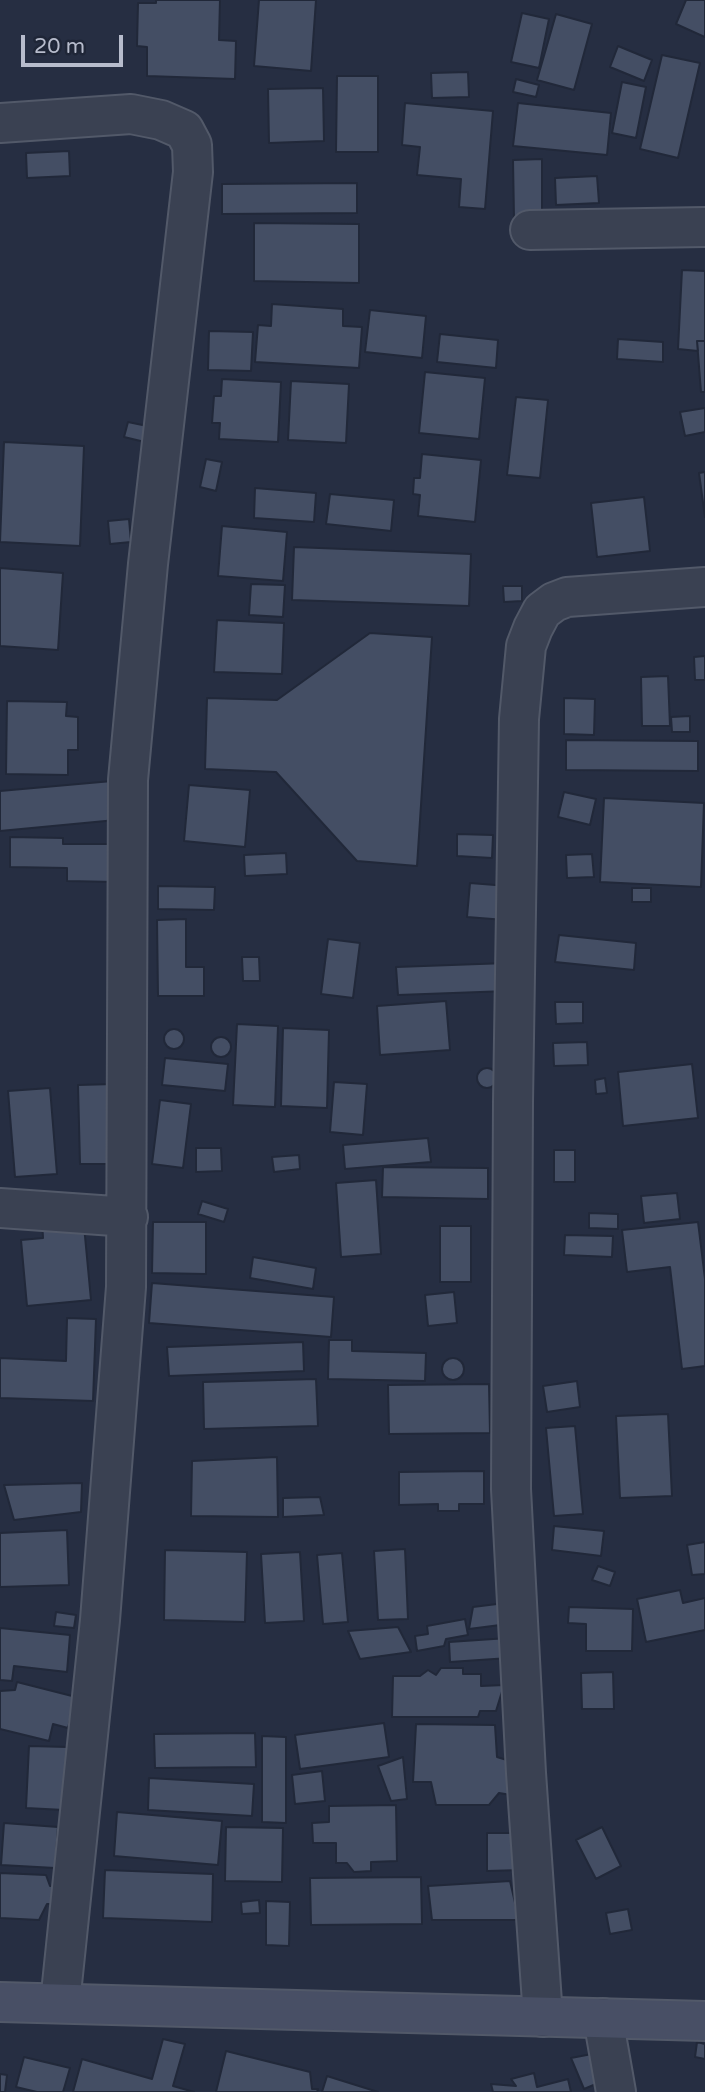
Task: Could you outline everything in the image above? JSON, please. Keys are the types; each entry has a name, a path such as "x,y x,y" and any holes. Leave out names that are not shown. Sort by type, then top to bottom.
{"street":[{"path":"0,123 131,114 161,120 184,130 192,145 193,172 148,564 128,780 126,1287 100,1620 60,2003"},
{"path":"530,230 705,228"},
{"path":"543,2017 526,1773 511,1489 519,719 526,646 542,611 567,597 705,587"},
{"path":"0,1208 128,1217"},
{"path":"0,2002 705,2021"},
{"path":"603,2018 616,2092"}],"building":[{"path":"156,0 220,0 219,40 236,41 235,79 147,76 147,47 137,46 138,3 156,3"},
{"path":"259,0 316,0 311,71 254,66"},
{"path":"686,0 705,0 705,37 676,24"},
{"path":"522,13 549,19 539,68 511,62"},
{"path":"556,14 592,24 574,90 537,80"},
{"path":"618,46 652,60 644,81 610,67"},
{"path":"662,55 700,63 678,158 640,149"},
{"path":"468,72 469,97 432,98 431,73"},
{"path":"337,76 378,76 378,152 336,152"},
{"path":"516,79 539,85 536,97 513,92"},
{"path":"622,82 646,87 636,138 612,133"},
{"path":"323,88 324,141 269,143 268,89"},
{"path":"405,103 493,111 485,209 459,207 461,179 417,175 420,147 402,145"},
{"path":"518,103 611,113 607,155 513,146"},
{"path":"69,151 70,176 27,178 26,153"},
{"path":"542,159 542,218 514,219 513,160"},
{"path":"597,176 599,203 556,205 555,178"},
{"path":"357,183 357,213 222,214 222,184"},
{"path":"254,223 359,224 359,283 254,281"},
{"path":"682,270 705,271 705,341 697,341 698,351 678,349"},
{"path":"272,304 343,309 343,326 362,327 359,368 255,362 258,325 271,326"},
{"path":"370,310 426,316 422,358 365,352"},
{"path":"209,331 253,332 251,371 208,370"},
{"path":"440,334 498,340 496,368 437,362"},
{"path":"618,339 663,342 663,362 617,359"},
{"path":"697,341 705,341 705,392 701,392"},
{"path":"425,372 485,378 479,439 419,433"},
{"path":"222,379 281,382 278,442 219,439 220,423 212,423 214,396 221,396"},
{"path":"291,381 349,384 346,443 288,440"},
{"path":"516,397 548,400 540,478 507,475"},
{"path":"705,408 705,432 685,436 680,412"},
{"path":"128,422 152,427 149,443 124,437"},
{"path":"4,442 84,446 80,546 0,542"},
{"path":"422,454 481,460 475,522 418,516 420,495 413,494 414,478 420,478"},
{"path":"206,459 222,462 216,491 200,487"},
{"path":"705,472 705,517 699,473"},
{"path":"255,488 316,493 314,522 254,518"},
{"path":"330,494 394,500 391,531 326,524"},
{"path":"644,497 650,551 597,557 591,503"},
{"path":"129,519 131,542 110,544 108,521"},
{"path":"222,526 287,532 283,581 218,576"},
{"path":"294,547 471,554 469,606 292,600"},
{"path":"0,568 63,573 58,650 0,646"},
{"path":"251,584 285,585 283,617 249,615"},
{"path":"503,586 522,586 522,601 504,602"},
{"path":"217,620 284,623 282,674 214,672"},
{"path":"370,633 432,637 417,866 357,861 276,772 205,769 207,698 277,700"},
{"path":"705,656 705,680 695,680 694,657"},
{"path":"668,676 670,726 642,726 641,677"},
{"path":"564,698 595,699 594,735 564,734"},
{"path":"7,701 67,702 66,716 78,717 78,750 68,750 68,775 6,774"},
{"path":"690,716 690,732 672,732 671,717"},
{"path":"566,740 698,741 698,771 566,770"},
{"path":"112,781 116,820 0,831 0,791"},
{"path":"189,785 250,790 245,847 184,841"},
{"path":"564,792 596,799 590,825 558,817"},
{"path":"604,798 704,803 701,887 600,882"},
{"path":"457,834 493,835 492,858 457,856"},
{"path":"10,837 63,838 63,844 116,844 115,882 67,881 67,868 10,867"},
{"path":"286,853 287,874 245,876 244,855"},
{"path":"592,854 594,877 567,878 566,855"},
{"path":"470,883 508,886 505,920 467,917"},
{"path":"158,886 215,887 214,910 158,909"},
{"path":"632,888 651,888 651,902 632,902"},
{"path":"186,919 186,967 204,967 204,996 158,996 157,920"},
{"path":"559,935 636,943 634,970 555,962"},
{"path":"328,939 360,943 353,998 321,994"},
{"path":"242,957 259,957 260,981 243,981"},
{"path":"507,963 508,991 398,995 396,967"},
{"path":"446,1001 450,1050 380,1055 377,1006"},
{"path":"555,1002 583,1002 583,1023 556,1024"},
{"path":"237,1024 278,1026 275,1107 233,1105"},
{"path":"283,1028 329,1030 327,1108 281,1106"},
{"path":"174,1029 181,1032 184,1039 181,1046 174,1049 167,1046 164,1039 167,1032"},
{"path":"221,1037 228,1040 231,1047 228,1054 221,1057 214,1054 211,1047 214,1040"},
{"path":"587,1042 588,1065 554,1066 553,1043"},
{"path":"165,1058 228,1064 225,1091 162,1085"},
{"path":"692,1064 698,1118 623,1126 618,1072"},
{"path":"483,1068 491,1068 497,1078 491,1088 483,1088 477,1082 477,1074"},
{"path":"605,1078 607,1093 596,1094 595,1080"},
{"path":"334,1082 367,1084 363,1135 330,1132"},
{"path":"114,1084 115,1164 80,1164 78,1085"},
{"path":"50,1088 57,1174 15,1177 8,1091"},
{"path":"160,1100 191,1104 183,1168 152,1164"},
{"path":"428,1138 431,1162 345,1169 343,1145"},
{"path":"196,1148 221,1148 222,1171 196,1172"},
{"path":"554,1150 575,1150 575,1182 554,1182"},
{"path":"299,1155 300,1169 274,1172 272,1157"},
{"path":"383,1167 488,1168 488,1199 382,1197"},
{"path":"376,1180 381,1254 341,1257 336,1183"},
{"path":"677,1193 680,1219 644,1223 641,1196"},
{"path":"202,1201 228,1209 224,1222 198,1214"},
{"path":"589,1213 618,1214 618,1229 589,1228"},
{"path":"83,1215 91,1300 27,1306 21,1240 43,1238 42,1218"},
{"path":"153,1222 206,1222 206,1274 152,1273"},
{"path":"698,1222 705,1279 705,1366 682,1369 670,1267 627,1272 622,1230"},
{"path":"440,1226 471,1226 471,1282 440,1282"},
{"path":"565,1235 613,1236 612,1257 564,1255"},
{"path":"253,1257 316,1268 313,1289 250,1278"},
{"path":"152,1283 334,1297 331,1337 149,1323"},
{"path":"454,1292 457,1323 428,1326 425,1295"},
{"path":"67,1318 96,1319 93,1401 0,1398 0,1358 66,1361"},
{"path":"329,1340 352,1340 352,1351 426,1353 425,1381 328,1379"},
{"path":"303,1342 304,1371 169,1376 167,1347"},
{"path":"449,1358 457,1358 464,1365 464,1373 457,1380 449,1380 442,1373 442,1365"},
{"path":"316,1379 318,1426 204,1429 203,1382"},
{"path":"577,1381 580,1407 547,1412 543,1386"},
{"path":"489,1384 490,1433 389,1434 388,1385"},
{"path":"668,1414 672,1496 620,1498 616,1416"},
{"path":"575,1426 583,1514 554,1516 546,1428"},
{"path":"277,1457 278,1517 191,1516 192,1461"},
{"path":"484,1471 484,1504 459,1504 459,1511 438,1511 438,1504 399,1505 399,1472"},
{"path":"82,1483 81,1512 14,1520 4,1485"},
{"path":"320,1497 324,1515 283,1517 283,1498"},
{"path":"554,1526 604,1531 601,1556 552,1550"},
{"path":"67,1530 69,1585 0,1587 0,1533"},
{"path":"705,1542 705,1574 692,1575 687,1545"},
{"path":"405,1549 408,1619 378,1620 374,1551"},
{"path":"165,1550 247,1552 245,1622 164,1620"},
{"path":"300,1552 304,1621 265,1623 261,1554"},
{"path":"342,1553 348,1622 323,1624 317,1555"},
{"path":"598,1566 615,1572 610,1586 592,1580"},
{"path":"680,1590 683,1603 705,1598 705,1630 646,1642 637,1599"},
{"path":"505,1603 508,1624 469,1629 473,1607"},
{"path":"569,1607 633,1609 632,1651 586,1651 586,1624 568,1623"},
{"path":"56,1612 76,1615 74,1628 54,1626"},
{"path":"465,1619 468,1635 446,1639 444,1646 417,1651 415,1636 428,1634 427,1626"},
{"path":"398,1627 411,1652 360,1659 348,1631"},
{"path":"0,1628 70,1635 67,1672 14,1666 12,1681 0,1680"},
{"path":"508,1638 509,1658 450,1662 449,1642"},
{"path":"441,1668 463,1668 463,1674 481,1674 481,1686 504,1685 496,1711 480,1711 478,1717 392,1717 393,1676 420,1676 428,1670 436,1675"},
{"path":"613,1672 614,1709 582,1709 581,1673"},
{"path":"17,1682 76,1697 68,1728 53,1724 49,1741 0,1729 0,1691 15,1690"},
{"path":"384,1723 389,1757 300,1769 295,1735"},
{"path":"416,1724 495,1725 497,1757 520,1764 517,1796 499,1793 489,1805 436,1805 431,1782 413,1782"},
{"path":"255,1733 256,1767 155,1768 154,1734"},
{"path":"262,1736 286,1737 286,1823 262,1822"},
{"path":"29,1746 68,1747 64,1810 26,1808"},
{"path":"403,1757 407,1799 391,1801 378,1766"},
{"path":"322,1771 325,1801 295,1804 292,1775"},
{"path":"149,1778 254,1784 252,1816 148,1810"},
{"path":"396,1805 397,1861 371,1862 371,1871 354,1872 347,1863 336,1863 336,1843 313,1843 312,1823 329,1822 329,1806"},
{"path":"117,1812 222,1821 218,1865 114,1856"},
{"path":"4,1823 58,1827 55,1868 1,1865"},
{"path":"226,1827 283,1828 282,1882 225,1881"},
{"path":"602,1827 621,1866 596,1879 576,1840"},
{"path":"487,1833 522,1833 522,1870 487,1871"},
{"path":"105,1870 213,1874 212,1922 103,1918"},
{"path":"0,1873 46,1875 50,1886 62,1886 62,1904 47,1904 39,1920 0,1918"},
{"path":"421,1877 422,1924 311,1925 310,1878"},
{"path":"510,1881 519,1920 432,1920 428,1886"},
{"path":"259,1900 260,1913 242,1914 241,1902"},
{"path":"266,1901 290,1902 289,1946 266,1945"},
{"path":"628,1909 632,1930 610,1934 606,1913"},
{"path":"163,2039 185,2044 173,2086 194,2092 73,2092 82,2059 152,2079"},
{"path":"697,2042 705,2044 705,2059 695,2057"},
{"path":"226,2051 310,2072 312,2089 318,2089 317,2092 216,2092"},
{"path":"597,2053 608,2079 584,2089 571,2058"},
{"path":"24,2057 70,2068 63,2092 37,2092 16,2087"},
{"path":"534,2073 537,2087 568,2079 571,2092 493,2092 491,2084 516,2086 511,2079"},
{"path":"0,2074 7,2075 5,2092 0,2092"},
{"path":"327,2076 378,2092 322,2092"}]}
